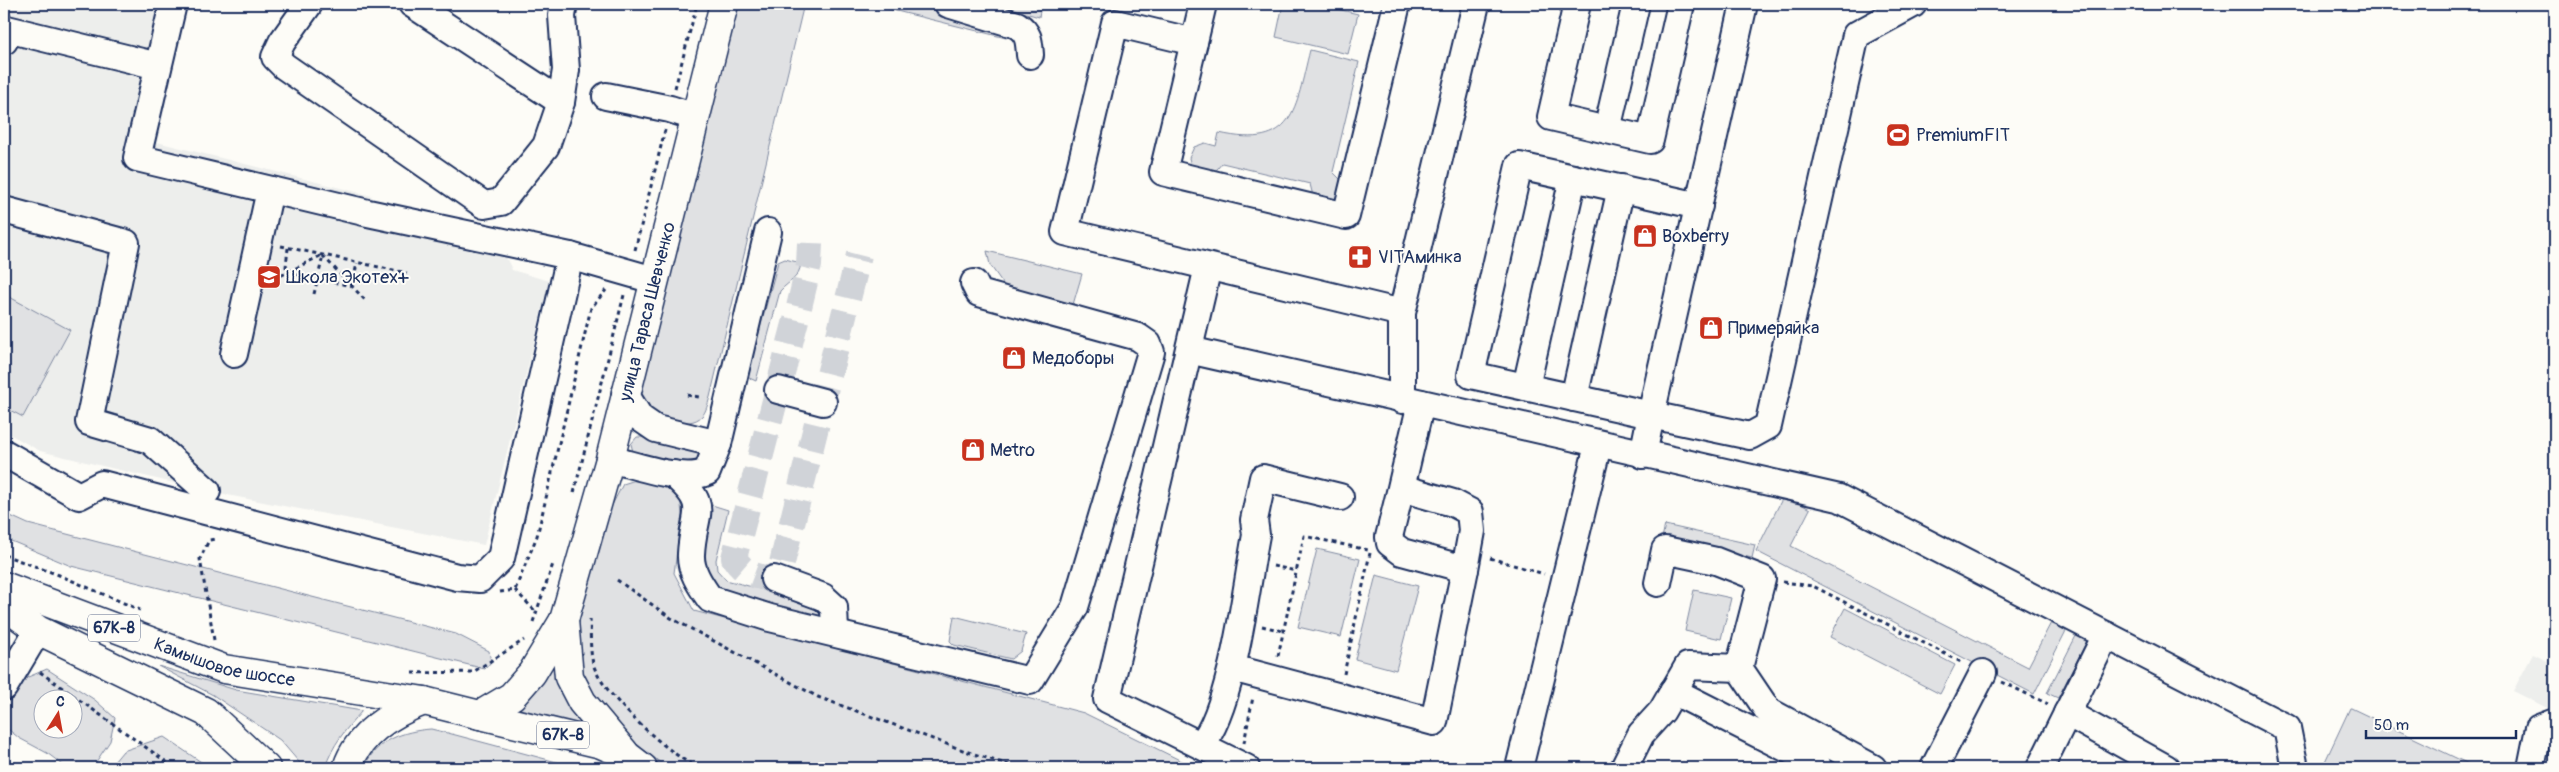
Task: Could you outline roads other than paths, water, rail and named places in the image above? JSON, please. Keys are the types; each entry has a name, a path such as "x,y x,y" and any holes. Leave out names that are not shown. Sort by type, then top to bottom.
{"main road":[{"name":"улица Тараса Шевченко","path":"639,764 582,702 569,677 577,619 625,394 642,277 683,113 724,4"},
{"name":"Камышовое шоссе","path":"4,586 224,670 424,701 600,744 639,764"},
{"path":"4,605 38,630 206,712 266,768"},
{"name":"улица Тараса Шевченко","path":"480,714 512,696 577,619"},
{"path":"347,768 364,741 380,723 401,710 424,701"}],"lane":[{"path":"173,4 137,158 270,190 570,256 642,277"},
{"path":"309,4 282,42 275,57 284,66 484,205 501,202 546,146 561,102 566,70 562,16 564,4"},
{"path":"412,4 561,102"},
{"path":"948,4 1017,25 1028,37 1030,55"},
{"path":"1203,4 1163,172 1346,216 1397,4"},
{"path":"1464,569 1402,552 1390,543 1389,537 1401,488 1412,402 1402,313 1476,4"},
{"path":"1577,4 1551,117 1650,140 1681,4"},
{"path":"1607,130 1636,4"},
{"path":"1643,455 1744,4"},
{"path":"1699,206 1519,166 1472,375 1750,436 1768,426 1856,35 1914,4"},
{"path":"1194,42 1115,23 1065,232 1402,313"},
{"path":"4,41 6,29 158,66"},
{"path":"606,96 683,113"},
{"path":"1526,387 1573,178"},
{"path":"1574,398 1621,188"},
{"path":"234,354 270,190"},
{"path":"4,210 126,243 89,422 150,440 207,491"},
{"path":"610,459 674,474 692,476 707,472 718,444 768,232"},
{"path":"4,453 79,496 102,484 457,577 480,579 501,558 570,256"},
{"path":"1208,267 1107,699 1243,766"},
{"path":"674,474 691,490 697,502 697,516 690,555 695,575 710,599 770,618 835,632 1030,681 1075,607 1151,352 1148,344 1138,337 979,294 974,283"},
{"path":"1189,350 1598,445 1839,498 2287,728 2295,768"},
{"path":"778,390 823,402"},
{"path":"625,394 640,418 656,429 718,444"},
{"path":"1519,768 1598,445"},
{"path":"1201,745 1211,734 1232,668 1256,535 1254,520 1263,478 1340,497"},
{"path":"1232,668 1434,722 1472,531 1470,512 1453,503 1401,488"},
{"path":"1658,583 1665,550 1716,561 1762,579 1739,668 1768,711 1873,768"},
{"path":"774,579 823,597 834,607 835,632"},
{"path":"4,687 38,630"},
{"path":"2040,768 2106,635"},
{"path":"1624,768 1641,734 1662,711 1688,666 1739,668"},
{"path":"1934,768 1983,673"},
{"path":"1673,691 1817,764 1814,768"},
{"path":"2067,713 2166,768"},
{"path":"2531,768 2539,728 2555,722"}],"tunnel":[{"path":"810,243 809,265 796,320 734,558 746,571 762,577 774,579 780,571 859,255"}],"place":[{"name":"PremiumFIT","path":"1898,135"},
{"name":"Boxberry","path":"1645,236"},
{"name":"VITAминка","path":"1360,257"},
{"name":"Школа Экотех+","path":"269,277"},
{"name":"Примеряйка","path":"1711,328"},
{"name":"Медоборы","path":"1014,358"},
{"name":"Metro","path":"973,450"}]}
